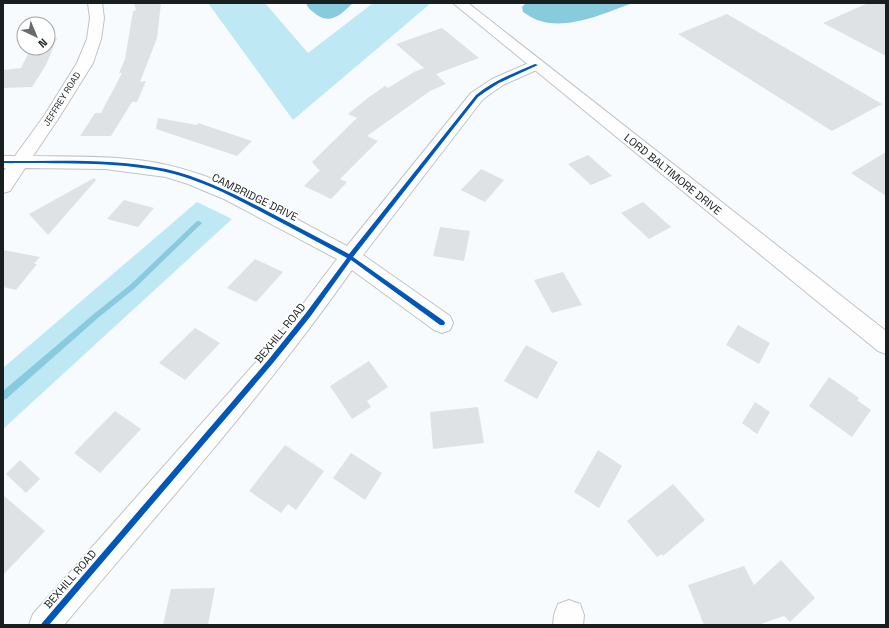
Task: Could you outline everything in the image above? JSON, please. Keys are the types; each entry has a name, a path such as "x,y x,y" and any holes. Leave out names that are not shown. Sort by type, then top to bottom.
{"street":[{"name":"JEFFREY ROAD","path":"3,186 12,162 67,93 84,63 94,39 96,18 95,3"},
{"name":"LORD BALTIMORE DRIVE","path":"460,3 886,344"},
{"name":"BEXHILL ROAD","path":"44,625 271,361 308,315 350,257 477,96 488,86 503,78 536,65"},
{"name":"CAMBRIDGE DRIVE","path":"12,162 104,163 137,166 174,173 194,179 231,194 350,257 442,323"}],"shaded area":[{"path":"208,3 265,3 308,53 373,3 431,3 293,120"},
{"path":"306,3 353,3 341,14 327,19 317,15"},
{"path":"526,3 633,3 586,19 573,22 549,23 537,20 523,12 522,7"},
{"path":"197,202 232,219 3,429 3,368"}],"building":[{"path":"134,3 161,3 157,38 140,82 146,81 137,102 132,102 111,136 80,136 95,113 101,113 122,73 119,73 125,59 133,11 136,10"},
{"path":"868,3 886,3 886,56 823,23"},
{"path":"727,14 882,104 832,131 678,34"},
{"path":"442,28 479,58 436,74 446,84 430,91 367,136 378,141 340,179 347,182 331,199 304,186 321,169 319,170 312,162 357,118 348,114 385,86 388,88 414,72 424,68 396,44"},
{"path":"27,56 50,56 46,65 32,87 3,88 3,70 21,68"},
{"path":"158,118 197,125 198,123 252,141 237,156 156,129"},
{"path":"886,152 886,196 851,173"},
{"path":"588,155 612,176 591,185 568,164"},
{"path":"481,169 504,180 485,202 461,190"},
{"path":"94,178 96,180 48,235 29,214"},
{"path":"124,200 154,208 138,227 107,219"},
{"path":"643,202 671,227 649,239 621,213"},
{"path":"440,227 470,231 464,261 433,256"},
{"path":"3,250 40,257 34,264 37,264 16,290 3,287"},
{"path":"255,259 283,272 256,302 227,288"},
{"path":"563,272 582,305 552,313 534,280"},
{"path":"738,325 770,343 759,364 726,345"},
{"path":"195,328 220,343 185,380 159,363"},
{"path":"526,345 558,362 537,399 504,381"},
{"path":"369,361 388,387 367,401 371,407 352,419 330,386"},
{"path":"829,377 859,398 857,400 871,410 852,437 809,406"},
{"path":"755,402 770,412 757,434 742,423"},
{"path":"478,407 484,443 433,449 430,412"},
{"path":"115,411 141,429 100,473 74,453"},
{"path":"285,445 324,471 296,510 288,504 281,513 249,491"},
{"path":"598,450 622,466 599,508 574,492"},
{"path":"351,453 382,473 365,500 333,478"},
{"path":"20,460 40,479 26,493 6,474"},
{"path":"673,484 705,520 663,556 662,554 657,557 627,521"},
{"path":"3,495 45,531 3,575"},
{"path":"781,560 815,598 790,622 784,616 758,625 704,625 688,585 744,566 754,585"},
{"path":"215,588 208,625 163,625 171,589"}],"waterway":[{"path":"3,396 97,315 132,287 199,223"}],"cycle path":[{"path":"44,625 271,361 308,315 350,257 477,96 498,82 536,65"},
{"path":"3,162 105,163 167,171 194,179 231,194 350,257 442,323"}]}
